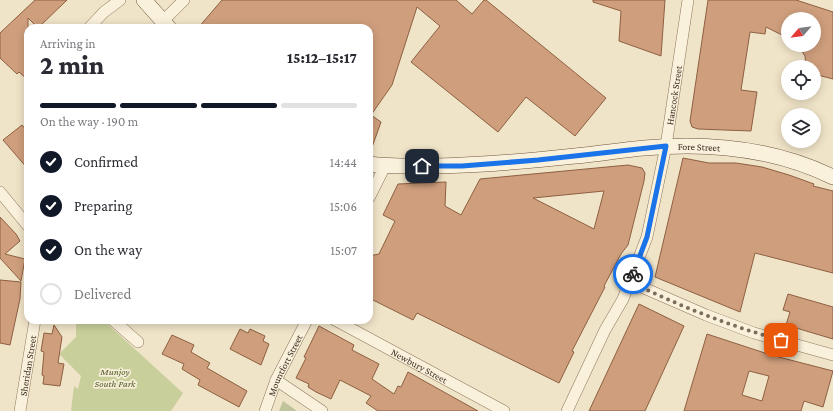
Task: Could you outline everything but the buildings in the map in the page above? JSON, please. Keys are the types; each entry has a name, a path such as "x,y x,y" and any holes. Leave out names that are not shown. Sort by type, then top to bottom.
{"street":[{"path":"93,24 104,12 120,0"},
{"path":"144,0 165,24"},
{"path":"167,24 184,0"},
{"name":"Hancock Street","path":"567,411 589,362 630,282 647,237 666,146 688,0"},
{"name":"Fore Street","path":"373,164 385,166 462,166 538,160 666,146 734,149 769,153 810,166 833,177"},
{"path":"373,190 385,166"},
{"path":"0,192 24,221"},
{"path":"630,282 706,315 754,333 833,355"},
{"name":"Sheridan Street","path":"20,411 34,324"},
{"path":"118,324 138,342"},
{"name":"Mountfort Street","path":"265,411 276,380 305,324"},
{"name":"Newbury Street","path":"342,324 504,411"},
{"path":"276,380 322,411"}],"green space":[{"name":"Munjoy South Park","path":"76,324 107,324 183,393 171,411 71,411 74,386 78,389 81,376 59,354 76,337"},
{"path":"283,401 297,411 279,411"}],"way so far":[{"path":"633,274 630,282 646,290 754,333 781,340"}],"route":[{"path":"422,166 462,166 538,160 666,146 647,237 633,274"}]}
